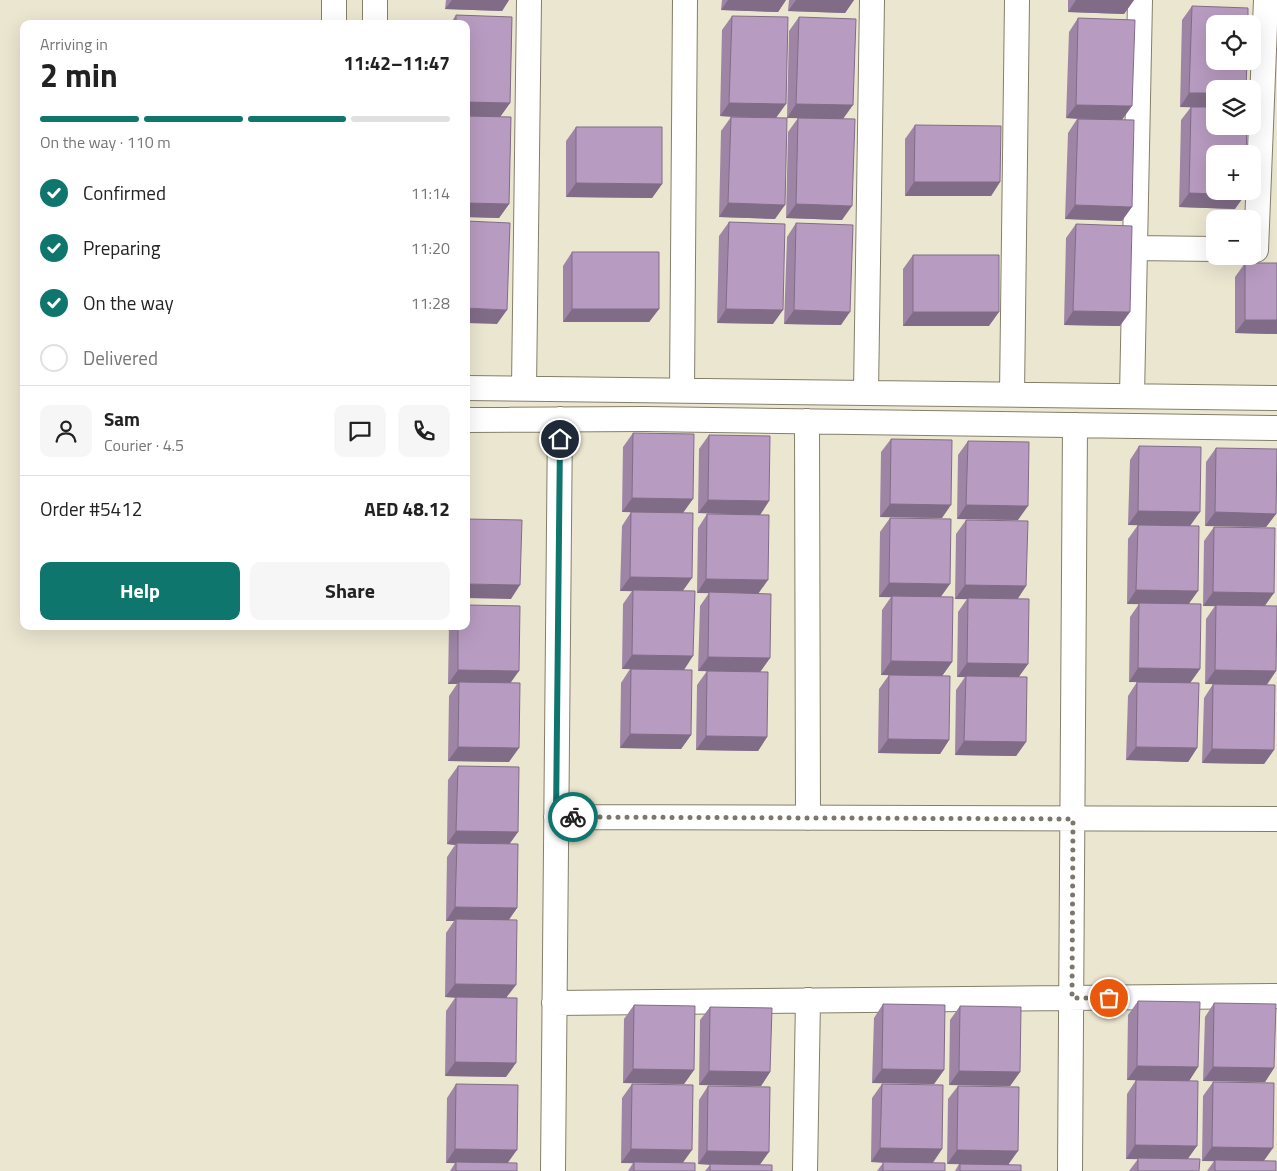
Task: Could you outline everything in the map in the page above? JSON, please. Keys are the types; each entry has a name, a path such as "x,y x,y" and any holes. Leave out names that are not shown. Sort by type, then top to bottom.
{"street":[{"path":"334,0 334,20"},
{"path":"375,20 376,0"},
{"path":"524,388 529,0"},
{"path":"682,390 685,0"},
{"path":"866,392 872,0"},
{"path":"1012,394 1017,0"},
{"path":"1132,396 1140,0"},
{"path":"1262,250 1266,0"},
{"path":"1135,248 1206,249"},
{"path":"470,388 1277,398"},
{"path":"553,1171 560,419"},
{"path":"470,420 808,421 1277,428"},
{"path":"808,421 808,818"},
{"path":"1070,1171 1075,425"},
{"path":"556,817 1277,819"},
{"path":"554,1003 1277,996"},
{"path":"805,1171 808,1000"}],"building":[{"path":"1192,6 1248,8 1248,15 1206,15 1206,70 1247,70 1246,80 1206,80 1206,93 1189,93"},
{"path":"456,15 512,17 510,103 470,102 470,20 456,20"},
{"path":"732,16 788,17 786,104 729,103"},
{"path":"799,17 856,19 853,105 796,104"},
{"path":"1078,18 1135,20 1132,106 1076,105"},
{"path":"1191,107 1206,107 1206,135 1247,135 1246,145 1206,145 1206,194 1189,193"},
{"path":"470,116 511,117 509,204 470,203"},
{"path":"731,117 787,118 785,205 728,203"},
{"path":"798,118 855,119 852,206 796,204"},
{"path":"1078,119 1134,120 1132,207 1075,205"},
{"path":"915,125 1001,126 1000,182 914,182"},
{"path":"576,127 662,127 662,184 576,183"},
{"path":"470,221 510,223 507,310 470,308"},
{"path":"729,222 785,224 783,310 726,309"},
{"path":"796,223 853,225 850,312 794,310"},
{"path":"1076,224 1132,226 1130,312 1073,311"},
{"path":"572,252 659,252 659,309 572,309"},
{"path":"913,255 999,255 999,312 913,312"},
{"path":"1277,263 1277,320 1245,320 1245,265"},
{"path":"633,433 694,434 693,499 632,498"},
{"path":"709,435 770,436 769,501 708,500"},
{"path":"891,439 952,440 951,505 890,504"},
{"path":"968,441 1029,442 1028,506 966,505"},
{"path":"1139,446 1201,447 1200,512 1138,511"},
{"path":"1216,448 1277,449 1276,514 1215,512"},
{"path":"631,512 693,513 692,578 630,577"},
{"path":"707,514 769,515 768,580 706,579"},
{"path":"890,518 951,519 950,584 889,583"},
{"path":"470,519 522,520 520,585 470,584"},
{"path":"966,520 1028,521 1026,586 965,585"},
{"path":"1138,525 1199,526 1198,591 1136,590"},
{"path":"1214,527 1275,528 1274,593 1213,592"},
{"path":"633,590 695,591 693,656 632,655"},
{"path":"709,592 771,594 770,658 708,657"},
{"path":"892,596 953,597 952,662 891,661"},
{"path":"968,598 1029,599 1028,664 967,663"},
{"path":"1139,603 1201,604 1200,669 1138,668"},
{"path":"470,605 520,606 519,671 458,670 458,630 470,630"},
{"path":"1216,605 1277,606 1276,671 1215,670"},
{"path":"631,669 692,670 691,735 630,734"},
{"path":"707,671 768,672 767,737 706,736"},
{"path":"889,675 950,676 949,740 888,739"},
{"path":"966,676 1027,677 1026,742 964,741"},
{"path":"459,682 520,683 519,748 458,747"},
{"path":"1137,682 1199,683 1197,748 1136,747"},
{"path":"1213,684 1275,685 1274,750 1212,749"},
{"path":"458,766 519,767 518,832 456,831"},
{"path":"457,843 518,844 517,908 455,907"},
{"path":"456,919 517,920 516,985 455,984"},
{"path":"456,997 517,998 516,1063 455,1062"},
{"path":"1138,1001 1200,1002 1198,1067 1137,1066"},
{"path":"1214,1003 1276,1004 1274,1068 1213,1067"},
{"path":"883,1004 945,1005 944,1070 882,1069"},
{"path":"634,1005 695,1006 694,1070 633,1069"},
{"path":"960,1006 1021,1007 1020,1072 959,1071"},
{"path":"710,1007 772,1008 770,1072 709,1071"},
{"path":"1136,1080 1198,1081 1197,1146 1135,1145"},
{"path":"1213,1082 1274,1083 1273,1148 1212,1147"},
{"path":"456,1084 518,1085 517,1150 455,1149"},
{"path":"632,1084 693,1085 692,1150 631,1149"},
{"path":"882,1084 943,1085 942,1149 880,1148"},
{"path":"708,1086 770,1087 769,1152 707,1151"},
{"path":"958,1086 1019,1087 1018,1151 957,1150"},
{"path":"1138,1158 1200,1159 1199,1171 1138,1171"},
{"path":"1215,1160 1276,1161 1276,1171 1215,1171"},
{"path":"456,1162 517,1163 517,1171 456,1171"},
{"path":"634,1162 695,1163 695,1171 634,1171"},
{"path":"883,1162 945,1163 945,1171 883,1171"},
{"path":"710,1164 772,1165 772,1171 710,1171"},
{"path":"960,1164 1021,1165 1021,1171 960,1171"}],"way so far":[{"path":"573,817 1073,819 1072,998 1109,998"}],"route":[{"path":"560,439 556,817 573,817"}]}
